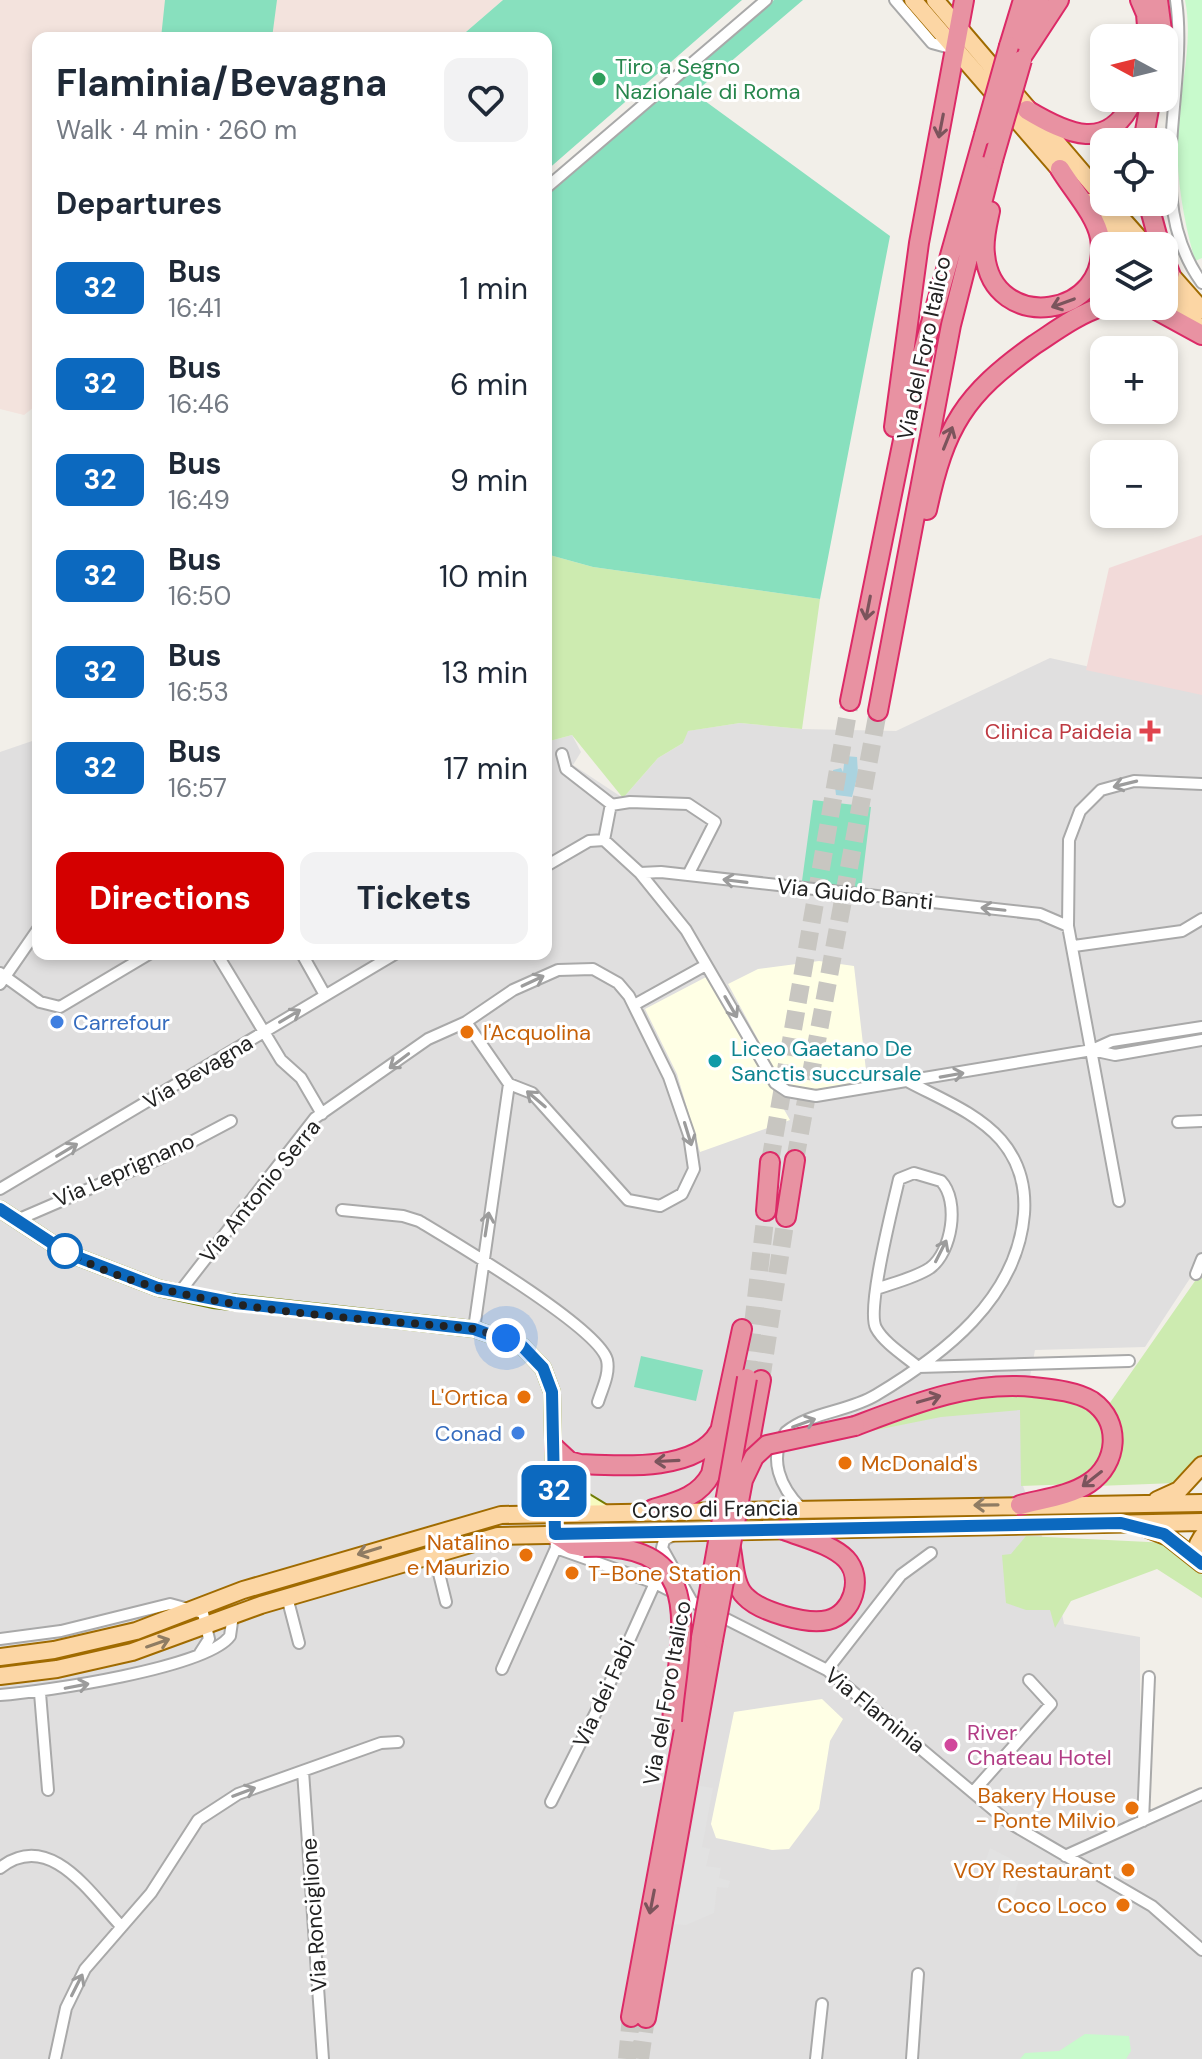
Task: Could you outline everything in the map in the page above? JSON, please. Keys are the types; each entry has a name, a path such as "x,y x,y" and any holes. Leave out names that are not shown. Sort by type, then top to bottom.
{"highway":[{"path":"877,561 919,243 964,0"},
{"name":"Via del Foro Italico","path":"878,711 951,325 1018,54 1023,0"},
{"name":"Via del Foro Italico","path":"850,701 877,561 932,313 984,135 1039,0"},
{"path":"1018,54 1059,0"},
{"path":"1140,0 1147,24"},
{"path":"1158,0 1161,24"},
{"path":"1027,110 1062,131 1089,135 1115,124 1124,112"},
{"path":"992,164 985,249 989,271 1008,297 1038,308 1055,307 1079,296 1093,277 1100,257 1096,227 1060,169"},
{"path":"890,648 937,469 953,425 976,392 1000,370 1071,320 1090,312"},
{"path":"1176,320 1202,333"},
{"path":"786,1217 795,1160"},
{"path":"766,1211 770,1162"},
{"path":"653,1509 691,1496 703,1487 716,1461 742,1329"},
{"name":"Via del Foro Italico","path":"743,1480 731,1549 708,1636 671,1804 639,2018 708,1636 754,1379 743,1480"},
{"path":"743,1480 754,1457 767,1445 855,1426 928,1399 988,1387 1051,1389 1079,1395 1095,1404 1108,1419 1113,1433 1112,1452 1103,1471 1081,1488 1020,1505"},
{"path":"555,1457 580,1464 679,1461 706,1450 725,1419"},
{"path":"731,1549 738,1584 746,1597 783,1613 823,1621 836,1617 848,1605 855,1583 852,1568 840,1555 784,1530"},
{"path":"555,1541 583,1547 616,1546 638,1552 657,1563 674,1583 683,1620 672,1721 671,1804"}],"main road":[{"path":"913,0 1116,232"},
{"path":"935,0 1090,182"},
{"path":"1120,216 1134,232"},
{"path":"1178,285 1202,310"},
{"path":"1178,293 1202,333"},
{"path":"1148,1503 1179,1490 1202,1465"},
{"name":"Corso di Francia","path":"0,1657 103,1639 254,1586 487,1517 653,1509 1202,1503"},
{"name":"Corso di Francia","path":"0,1676 57,1669 121,1654 287,1597 498,1536 555,1541 678,1532 1202,1522"},
{"path":"1121,1523 1164,1534 1201,1563"},
{"path":"1201,1563 1198,1544 1202,1537"}],"street":[{"path":"552,183 766,0"},
{"path":"895,0 932,43 954,49"},
{"path":"1176,0 1171,194 1183,248 1202,283"},
{"path":"562,754 566,769 611,805 630,802 688,804 715,822 688,875"},
{"path":"1119,1201 1068,926 1069,840 1075,821 1091,797 1134,781 1202,784"},
{"path":"604,840 611,805"},
{"path":"552,863 589,841 604,840 640,873 686,930 770,1076 792,1093 816,1096 909,1082 1092,1050 1112,1041 1202,1027"},
{"name":"Via Guido Banti","path":"640,873 688,875 1040,914 1068,926"},
{"path":"1074,946 1182,931 1202,919"},
{"path":"32,937 2,978 40,1002 60,1007 139,960"},
{"path":"221,960 281,1060 301,1078 322,1114"},
{"path":"305,960 325,995"},
{"name":"Via Bevagna","path":"0,1189 385,960"},
{"path":"634,1005 706,965"},
{"name":"Via Antonio Serra","path":"179,1293 251,1197 322,1114 428,1039 466,1022 513,990 566,969 593,969 603,973 624,989 634,1005 669,1077 695,1157 691,1182 677,1199 654,1206 628,1200 532,1093 509,1084"},
{"path":"466,1022 509,1084 481,1259 474,1329"},
{"path":"1092,1050 1115,1055 1202,1040"},
{"path":"801,1508 786,1490 778,1473 778,1449 786,1432 867,1400 918,1367 961,1332 997,1293 1017,1252 1024,1200 1019,1170 1001,1140 976,1118 909,1082"},
{"name":"Via Leprignano","path":"17,1220 40,1207 163,1157 231,1121"},
{"path":"1178,1122 1202,1121"},
{"path":"876,1289 930,1268 941,1255 950,1227 951,1207 941,1181 914,1173 899,1179 876,1289 872,1311 875,1326 918,1367 1129,1361"},
{"path":"0,1209 77,1257 179,1293 257,1306 474,1329 514,1342 540,1364 552,1392 555,1541 502,1669"},
{"path":"342,1210 403,1216 419,1221 481,1259 572,1323 602,1350 607,1369 598,1402"},
{"path":"1196,1274 1202,1259"},
{"path":"555,1457 574,1494 602,1511"},
{"path":"678,1532 664,1540 662,1548 691,1600"},
{"name":"Via Flaminia","path":"555,1541 691,1600 827,1670 1016,1828 1158,1911 1202,1950"},
{"path":"434,1553 446,1602"},
{"path":"827,1670 901,1575 931,1553"},
{"name":"Via dei Fabi","path":"551,1802 604,1696 655,1583"},
{"path":"287,1597 299,1643"},
{"name":"Corso di Francia","path":"0,1639 76,1628 165,1604 194,1609"},
{"path":"194,1609 204,1614 208,1625 209,1641 200,1653"},
{"path":"0,1695 40,1693 128,1674 200,1653 226,1641 232,1630 233,1615"},
{"path":"1143,1821 1149,1677"},
{"path":"973,1792 1051,1704 1029,1680"},
{"path":"40,1693 48,1790"},
{"path":"55,2059 64,2017 93,1957 151,1893 203,1815 233,1796 381,1743 398,1742"},
{"name":"Via Ronciglione","path":"303,1771 323,2059"},
{"path":"1065,1856 1202,1794"},
{"path":"0,1868 24,1856 54,1859 69,1870 120,1925"},
{"path":"912,2059 918,1974"},
{"path":"816,2059 822,2004"}],"shaded area":[{"path":"0,0 503,0 466,32 32,32 32,409 24,415 0,409"},
{"path":"1202,535 1202,695 1086,670 1109,568"},
{"path":"1050,658 1202,692 1202,1260 1145,1347 1035,1350 1024,1408 1023,1486 1052,1563 1064,1624 1140,1637 1140,1829 1202,1802 1202,2059 0,2059 0,752 32,741 32,960 552,960 552,740 572,735 581,752 573,765 623,798 658,758 683,743 687,731 740,723 802,729 896,731"},
{"path":"819,961 854,966 867,1079 814,1091 796,1088 780,1080 728,984 758,969"},
{"path":"708,976 790,1120 700,1152 677,1074 645,1009"},
{"path":"822,1699 843,1719 830,1741 819,1809 789,1849 772,1850 716,1838 711,1824 734,1712"},
{"path":"700,1786 713,1788 702,1847 710,1849 706,1866 721,1868 719,1878 730,1881 728,1888 717,1887 714,1913 686,1925 674,1924"},
{"path":"990,1848 1013,1860 1021,1872 1014,1897 1023,1901 1020,1908 1008,1899 996,1898 1002,1877 991,1874 988,1883 980,1877"}],"green space":[{"path":"165,0 277,0 273,32 162,32"},
{"name":"Tiro a Segno Nazionale di Roma","path":"503,0 742,0 552,166 552,32 466,32"},
{"path":"774,0 803,0 694,93 890,236 820,599 593,567 552,556 552,191"},
{"path":"1185,0 1202,0 1202,258 1195,261 1183,209 1178,158 1187,15"},
{"path":"552,556 593,567 820,599 802,729 740,723 688,731 683,743 658,758 623,798 572,735 552,740"},
{"path":"813,800 871,807 861,889 802,881"},
{"path":"1202,1271 1202,1457 1176,1483 1097,1486 1108,1475 1107,1407"},
{"path":"641,1356 703,1370 696,1401 634,1387"},
{"path":"993,1395 1057,1396 1085,1404 1106,1429 1104,1461 1077,1484 1021,1486 1020,1410 941,1417 871,1431 919,1408"},
{"path":"1026,1536 1169,1543 1202,1575 1202,1598 1157,1569 1071,1601 1055,1628 1050,1610 1026,1610 1006,1603 1002,1555 1011,1554"},
{"path":"1085,2034 1129,2036 1131,2051 1126,2059 1020,2059 1025,2053 1059,2051"}],"water":[{"path":"845,756 857,757 858,774 852,797 836,795 833,770 841,768 843,772"}],"tunnel":[{"path":"770,1162 850,701"},
{"path":"795,1160 878,711"},
{"path":"747,1378 766,1211"},
{"path":"761,1380 786,1217"},
{"path":"627,2059 631,2017"},
{"path":"640,2059 646,2018"}],"bus line":[{"name":"32","path":"0,1209 67,1253 158,1288 235,1303 474,1329 502,1336 522,1346 543,1368 552,1392 555,1534 1121,1523 1164,1534 1202,1564"}],"place":[{"name":"Tiro a Segno Nazionale di Roma","path":"599,79"},
{"name":"Clinica Paideia","path":"1150,731"},
{"name":"Carrefour","path":"57,1022"},
{"name":"l'Acquolina","path":"467,1032"},
{"name":"Liceo Gaetano De Sanctis succursale","path":"715,1061"},
{"name":"L'Ortica","path":"524,1397"},
{"name":"Conad","path":"518,1433"},
{"name":"McDonald's","path":"845,1463"},
{"name":"Natalino e Maurizio","path":"526,1555"},
{"name":"T-Bone Station","path":"572,1573"},
{"name":"River Chateau Hotel","path":"951,1745"},
{"name":"Bakery House - Ponte Milvio","path":"1132,1808"},
{"name":"VOY Restaurant","path":"1128,1870"},
{"name":"Coco Loco","path":"1123,1905"}],"route":[{"path":"65,1251 126,1278 196,1297 331,1315 474,1329 506,1338"}]}
